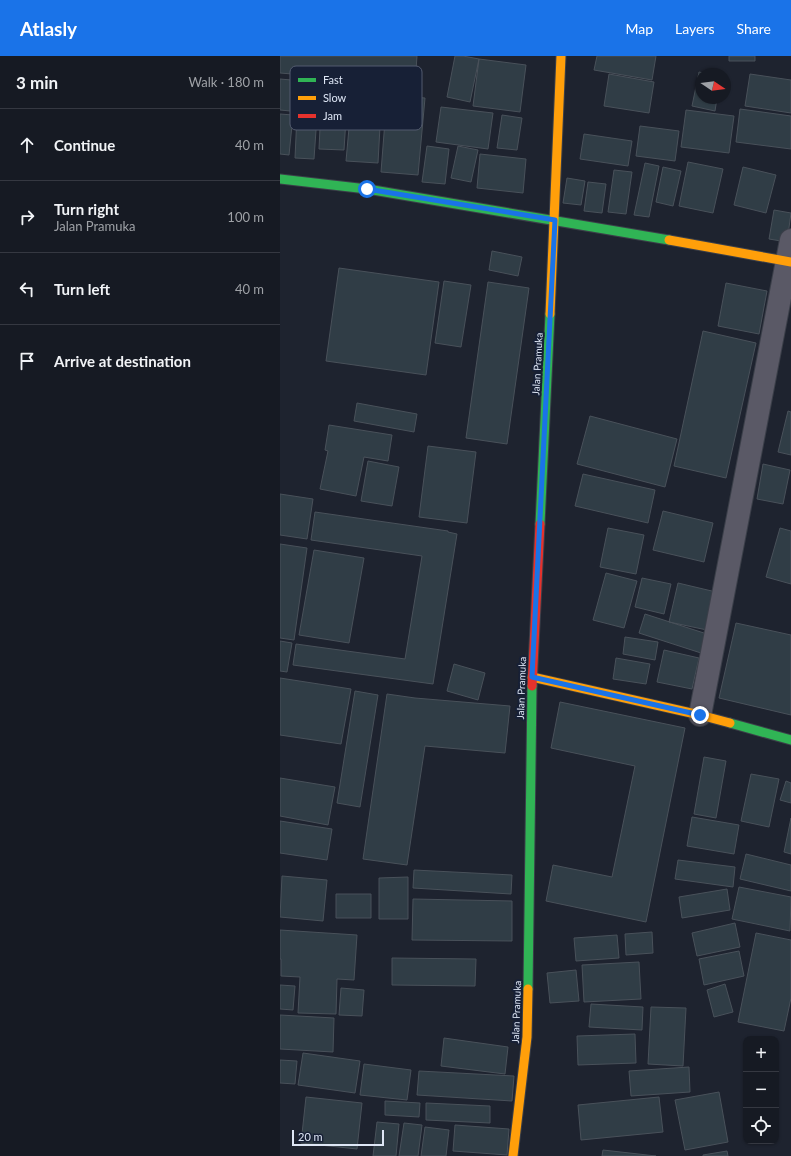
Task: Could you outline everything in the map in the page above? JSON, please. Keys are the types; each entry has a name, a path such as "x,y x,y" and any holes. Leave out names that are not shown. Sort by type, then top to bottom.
{"street":[{"name":"Jalan Pramuka","path":"513,1156 527,1037 532,677 555,220 561,56"},
{"path":"280,179 367,189 555,220 789,262"},
{"path":"700,715 789,262 791,240"},
{"path":"532,677 700,715 791,740"}],"building":[{"path":"280,56 417,56 416,66 290,66 290,74 280,73"},
{"path":"455,56 479,59 470,102 447,97"},
{"path":"597,56 656,56 652,80 594,70"},
{"path":"729,56 755,56 755,61 729,61"},
{"path":"479,59 526,65 520,112 473,106"},
{"path":"609,74 654,82 649,113 604,106"},
{"path":"750,74 791,80 791,113 745,106"},
{"path":"280,79 290,80 290,111 280,110"},
{"path":"695,91 695,104 716,104 715,111 692,106"},
{"path":"422,98 425,98 418,175 381,172 384,130 422,130"},
{"path":"441,107 493,113 488,149 436,142"},
{"path":"740,109 791,116 791,149 736,142"},
{"path":"686,110 734,116 729,153 681,147"},
{"path":"280,114 290,115 290,130 292,130 289,155 280,154"},
{"path":"502,115 522,118 517,150 497,148"},
{"path":"640,126 679,131 675,161 636,156"},
{"path":"296,130 316,130 314,159 295,158"},
{"path":"320,130 345,130 344,150 319,149"},
{"path":"349,130 380,130 378,163 346,161"},
{"path":"584,134 632,141 628,166 580,159"},
{"path":"427,146 449,149 445,184 422,182"},
{"path":"458,146 478,150 471,182 451,178"},
{"path":"480,154 526,159 523,193 477,188"},
{"path":"688,162 723,169 713,213 679,206"},
{"path":"645,163 659,166 649,217 634,215"},
{"path":"663,167 681,171 673,206 656,202"},
{"path":"743,167 776,175 766,213 734,205"},
{"path":"614,170 632,172 626,214 608,212"},
{"path":"567,178 585,181 581,205 563,203"},
{"path":"588,182 606,184 602,213 584,211"},
{"path":"774,210 791,213 787,242 769,239"},
{"path":"492,251 522,257 518,276 489,270"},
{"path":"339,268 439,282 426,375 326,361"},
{"path":"444,281 471,285 461,347 435,343"},
{"path":"488,282 529,288 507,444 466,438"},
{"path":"726,283 767,291 759,334 718,326"},
{"path":"703,331 756,343 726,478 674,466"},
{"path":"357,403 417,414 414,432 354,421"},
{"path":"788,411 791,412 791,455 778,452"},
{"path":"590,416 677,439 665,487 577,464"},
{"path":"329,425 392,435 388,461 364,457 356,496 320,489 328,451 325,450"},
{"path":"428,446 476,452 467,523 419,517"},
{"path":"368,461 399,467 392,506 361,501"},
{"path":"763,464 790,470 783,504 757,499"},
{"path":"583,474 655,490 648,523 575,506"},
{"path":"280,494 313,499 307,539 280,535"},
{"path":"663,511 713,523 704,562 653,550"},
{"path":"315,512 448,531 457,534 433,684 293,665 296,644 405,659 422,556 311,540"},
{"path":"608,528 644,535 636,574 600,567"},
{"path":"780,528 791,531 791,584 766,577"},
{"path":"280,544 307,548 294,640 280,638"},
{"path":"314,550 364,558 349,643 299,635"},
{"path":"606,573 637,581 624,628 593,620"},
{"path":"642,578 671,584 664,614 635,607"},
{"path":"678,583 716,592 707,630 669,622"},
{"path":"645,614 707,634 701,653 639,633"},
{"path":"736,623 791,635 791,715 719,698"},
{"path":"625,637 658,642 655,660 623,654"},
{"path":"280,641 292,643 287,672 280,671"},
{"path":"664,650 699,658 692,689 657,682"},
{"path":"616,658 650,664 646,684 613,679"},
{"path":"454,664 485,673 478,700 447,691"},
{"path":"280,678 351,689 341,744 280,735"},
{"path":"355,691 378,695 360,807 337,803"},
{"path":"387,694 415,698 510,706 505,753 425,746 407,865 363,859"},
{"path":"560,702 685,728 646,922 546,901 553,865 612,877 635,766 551,748"},
{"path":"704,757 726,761 716,818 694,814"},
{"path":"751,774 779,779 769,827 741,821"},
{"path":"280,778 335,787 328,825 280,816"},
{"path":"786,781 791,783 791,803 780,800"},
{"path":"692,817 739,825 734,854 687,846"},
{"path":"791,818 791,854 784,852"},
{"path":"280,821 332,829 327,860 280,853"},
{"path":"746,854 791,865 791,891 740,879"},
{"path":"678,860 735,867 733,887 675,879"},
{"path":"414,870 512,875 511,894 413,888"},
{"path":"282,876 327,880 323,921 280,917"},
{"path":"408,877 408,919 379,919 379,878"},
{"path":"739,887 791,897 790,931 732,919"},
{"path":"727,889 730,910 682,918 679,897"},
{"path":"336,894 371,894 371,918 336,918"},
{"path":"413,899 512,901 512,941 412,940"},
{"path":"735,923 740,947 697,956 692,933"},
{"path":"280,930 357,935 354,980 337,979 336,1014 298,1013 300,977 281,976"},
{"path":"652,932 653,953 626,955 625,934"},
{"path":"756,933 791,940 791,998 784,1031 738,1022"},
{"path":"617,935 619,958 576,961 574,938"},
{"path":"739,951 744,976 704,985 699,959"},
{"path":"392,958 476,959 475,986 392,985"},
{"path":"639,962 641,999 584,1002 582,965"},
{"path":"576,970 579,1001 550,1003 547,973"},
{"path":"725,984 733,1012 714,1017 707,990"},
{"path":"280,985 295,986 293,1010 280,1009"},
{"path":"341,988 364,990 362,1016 339,1015"},
{"path":"591,1004 643,1007 642,1030 589,1027"},
{"path":"651,1007 686,1008 683,1066 648,1064"},
{"path":"280,1015 334,1018 333,1052 280,1049"},
{"path":"635,1034 636,1063 578,1065 577,1036"},
{"path":"444,1038 508,1047 505,1074 441,1066"},
{"path":"303,1053 360,1061 355,1093 298,1085"},
{"path":"280,1060 297,1061 295,1084 280,1083"},
{"path":"364,1064 411,1070 407,1100 360,1095"},
{"path":"689,1067 690,1092 631,1096 629,1071"},
{"path":"419,1071 514,1076 512,1101 417,1095"},
{"path":"719,1092 728,1142 685,1150 675,1100"},
{"path":"306,1097 362,1103 357,1149 301,1143"},
{"path":"659,1097 663,1132 581,1140 578,1105"},
{"path":"385,1101 420,1103 419,1117 385,1115"},
{"path":"426,1103 490,1106 490,1123 426,1120"},
{"path":"377,1122 399,1124 396,1156 373,1156"},
{"path":"404,1123 422,1125 418,1156 399,1156"},
{"path":"455,1125 509,1129 507,1155 453,1151"},
{"path":"425,1127 449,1130 446,1156 421,1156"},
{"path":"603,1150 656,1156 602,1156"},
{"path":"727,1151 728,1156 703,1156 703,1155"}],"traffic: fast":[{"path":"280,179 367,189 669,240"},
{"path":"540,524 550,314"},
{"path":"528,989 532,686"},
{"path":"730,723 791,740"}],"traffic: slow":[{"path":"550,314 561,56"},
{"path":"669,240 791,262"},
{"path":"532,677 730,723"},
{"path":"513,1156 527,1037 528,989"}],"traffic: jam":[{"path":"532,686 540,524"}],"route":[{"path":"367,189 555,220 532,677 700,715"}]}
